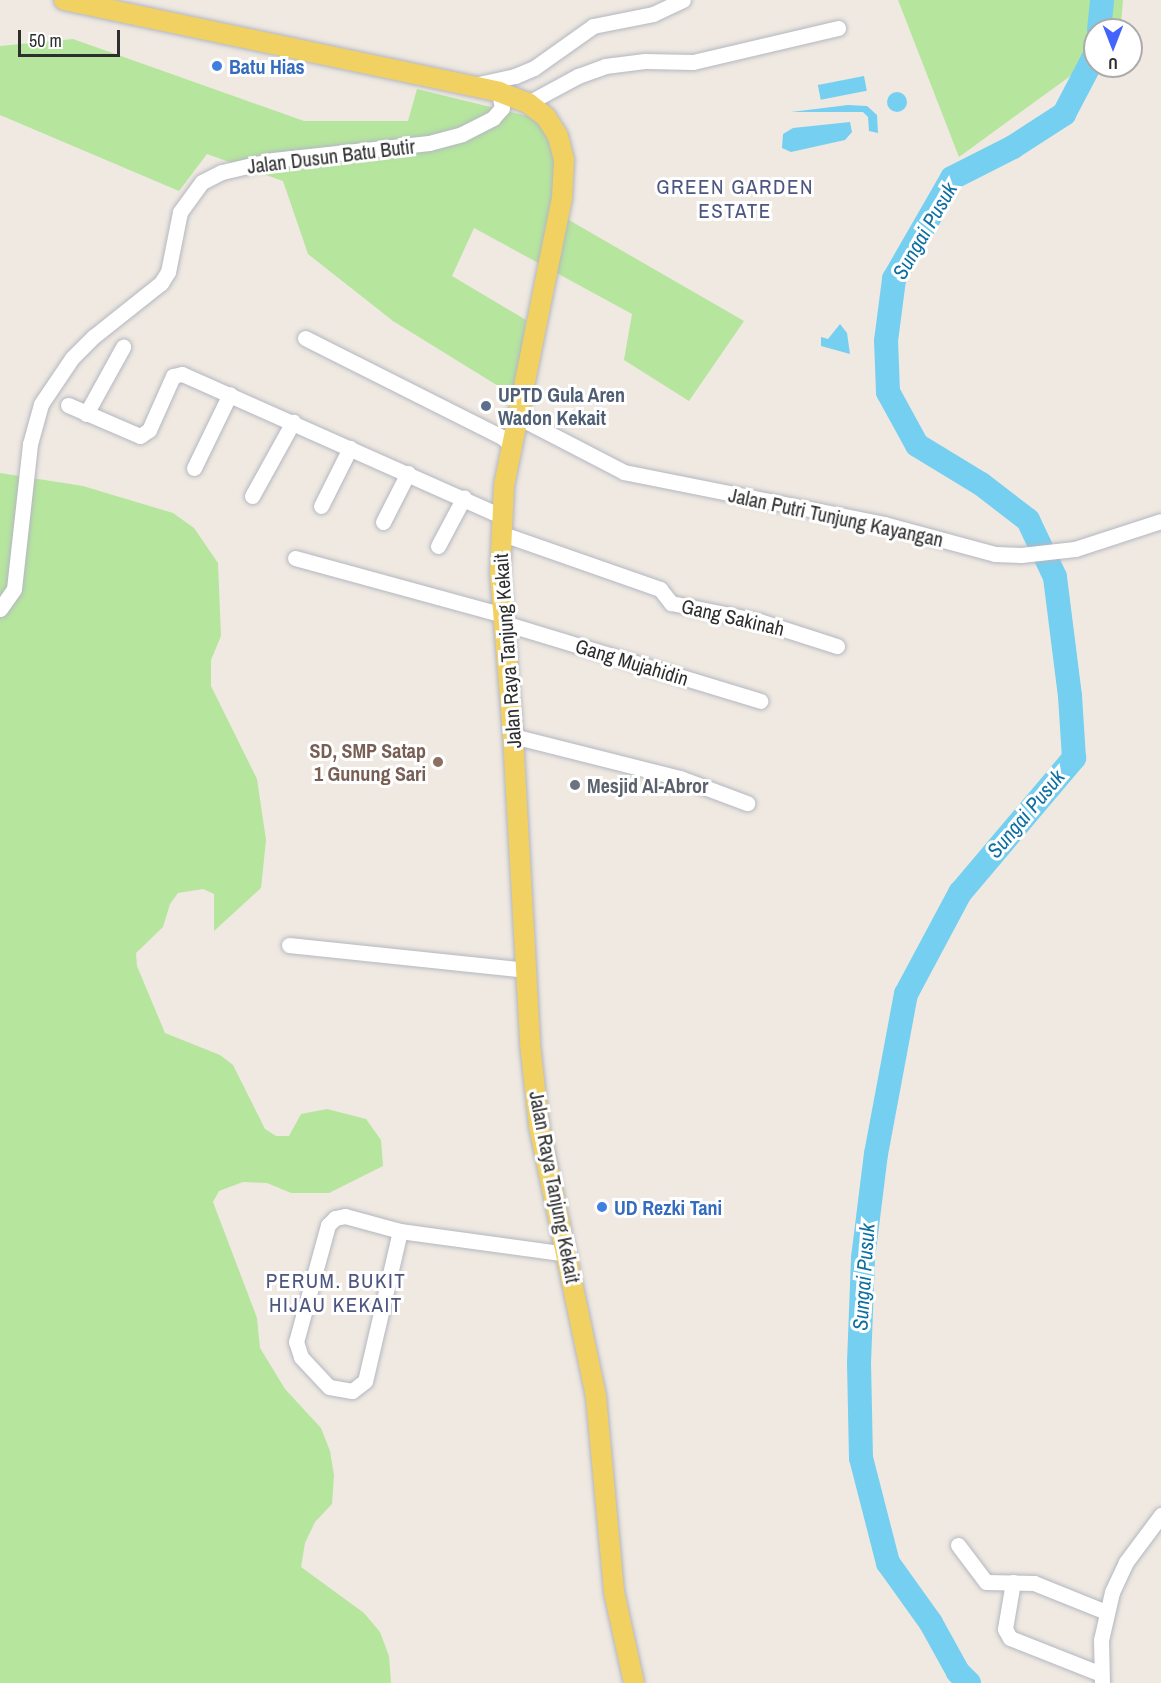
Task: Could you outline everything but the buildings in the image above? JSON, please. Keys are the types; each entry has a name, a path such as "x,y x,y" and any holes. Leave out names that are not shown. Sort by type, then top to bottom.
{"main road":[{"name":"Jalan Raya Tanjung Kekait","path":"64,0 499,92 528,103 546,117 558,136 564,160 562,198 520,418 512,446 500,524 504,619 513,736 525,970 539,1126 568,1254 596,1397 614,1592 634,1683"}],"street":[{"path":"468,86 515,76 534,68 593,26 653,14 683,0"},
{"path":"528,103 578,76 605,66 645,61 693,62 838,28"},
{"name":"Jalan Dusun Batu Butir","path":"0,609 14,589 30,444 41,404 72,358 93,337 161,283 168,272 180,212 202,182 222,172 273,160 429,143 451,137 493,118 502,108 499,92"},
{"path":"304,338 502,437 512,446"},
{"path":"68,405 86,414 123,347"},
{"name":"Gang Sakinah","path":"86,414 135,437 149,430 173,376 182,374 464,497 500,524 659,589 670,602 759,621 837,646"},
{"path":"194,468 230,394"},
{"name":"Jalan Putri Tunjung Kayangan","path":"520,418 542,426 624,472 884,524 982,551 1022,555 1101,543 1161,521"},
{"path":"252,496 293,422"},
{"path":"321,506 350,448"},
{"path":"382,522 408,473"},
{"path":"438,546 464,497"},
{"name":"Gang Mujahidin","path":"295,558 504,619 760,701"},
{"path":"513,736 680,778 747,803"},
{"path":"289,945 525,970"},
{"path":"399,1231 365,1382 352,1391 329,1387 301,1357 296,1342 328,1225 342,1216 399,1231 568,1254"},
{"path":"1013,1582 1005,1629 1010,1638 1101,1678 1106,1612 1126,1562 1161,1515"},
{"path":"958,1545 986,1582 1034,1583 1106,1612"}],"green space":[{"path":"898,0 1123,0 1121,18 1083,18 1083,62 1069,77 959,157"},
{"path":"73,39 304,121 408,121 417,89 540,119 562,174 555,212 744,321 689,401 624,360 632,314 474,228 452,276 526,320 516,397 393,321 308,254 283,181 207,154 179,191 0,115 0,46"},
{"path":"0,473 83,486 173,513 194,528 218,563 221,636 211,660 211,686 257,779 266,840 261,888 214,931 214,894 203,889 178,893 170,904 163,927 136,953 137,966 165,1033 220,1055 233,1065 265,1129 276,1136 289,1136 301,1114 327,1109 366,1119 381,1140 383,1166 329,1193 291,1193 267,1183 243,1182 219,1191 213,1202 257,1318 260,1348 285,1389 321,1428 330,1451 334,1475 332,1504 315,1522 305,1543 301,1567 364,1613 380,1632 389,1656 391,1683 0,1683"}],"water":[{"path":"864,76 867,91 821,100 818,85"},
{"path":"897,92 904,95 907,102 904,109 897,112 890,109 887,102 890,95"},
{"path":"848,105 867,106 877,115 878,133 869,131 868,117 863,112 791,112"},
{"path":"850,122 852,132 845,140 791,152 782,148 783,134 793,128"},
{"path":"840,324 847,333 850,354 821,346 821,337 828,339"}],"waterway":[{"name":"Sungai Pusuk","path":"1100,18 1102,0"},
{"name":"Sungai Pusuk","path":"969,1683 958,1672 931,1623 888,1563 861,1458 859,1363 863,1258 876,1154 906,994 960,893 1074,758 1070,696 1055,577 1028,520 981,484 917,445 888,392 886,341 894,279 952,178 1013,147 1064,114 1083,78"}],"place":[{"name":"Batu Hias","path":"217,66"},
{"name":"UPTD Gula Aren Wadon Kekait","path":"486,406"},
{"name":"SD, SMP Satap 1 Gunung Sari","path":"438,762"},
{"name":"Mesjid Al-Abror","path":"575,785"},
{"name":"UD Rezki Tani","path":"602,1207"}],"district":[{"name":"GREEN GARDEN ESTATE","path":"735,199"},
{"name":"PERUM. BUKIT HIJAU KEKAIT","path":"336,1293"}]}
